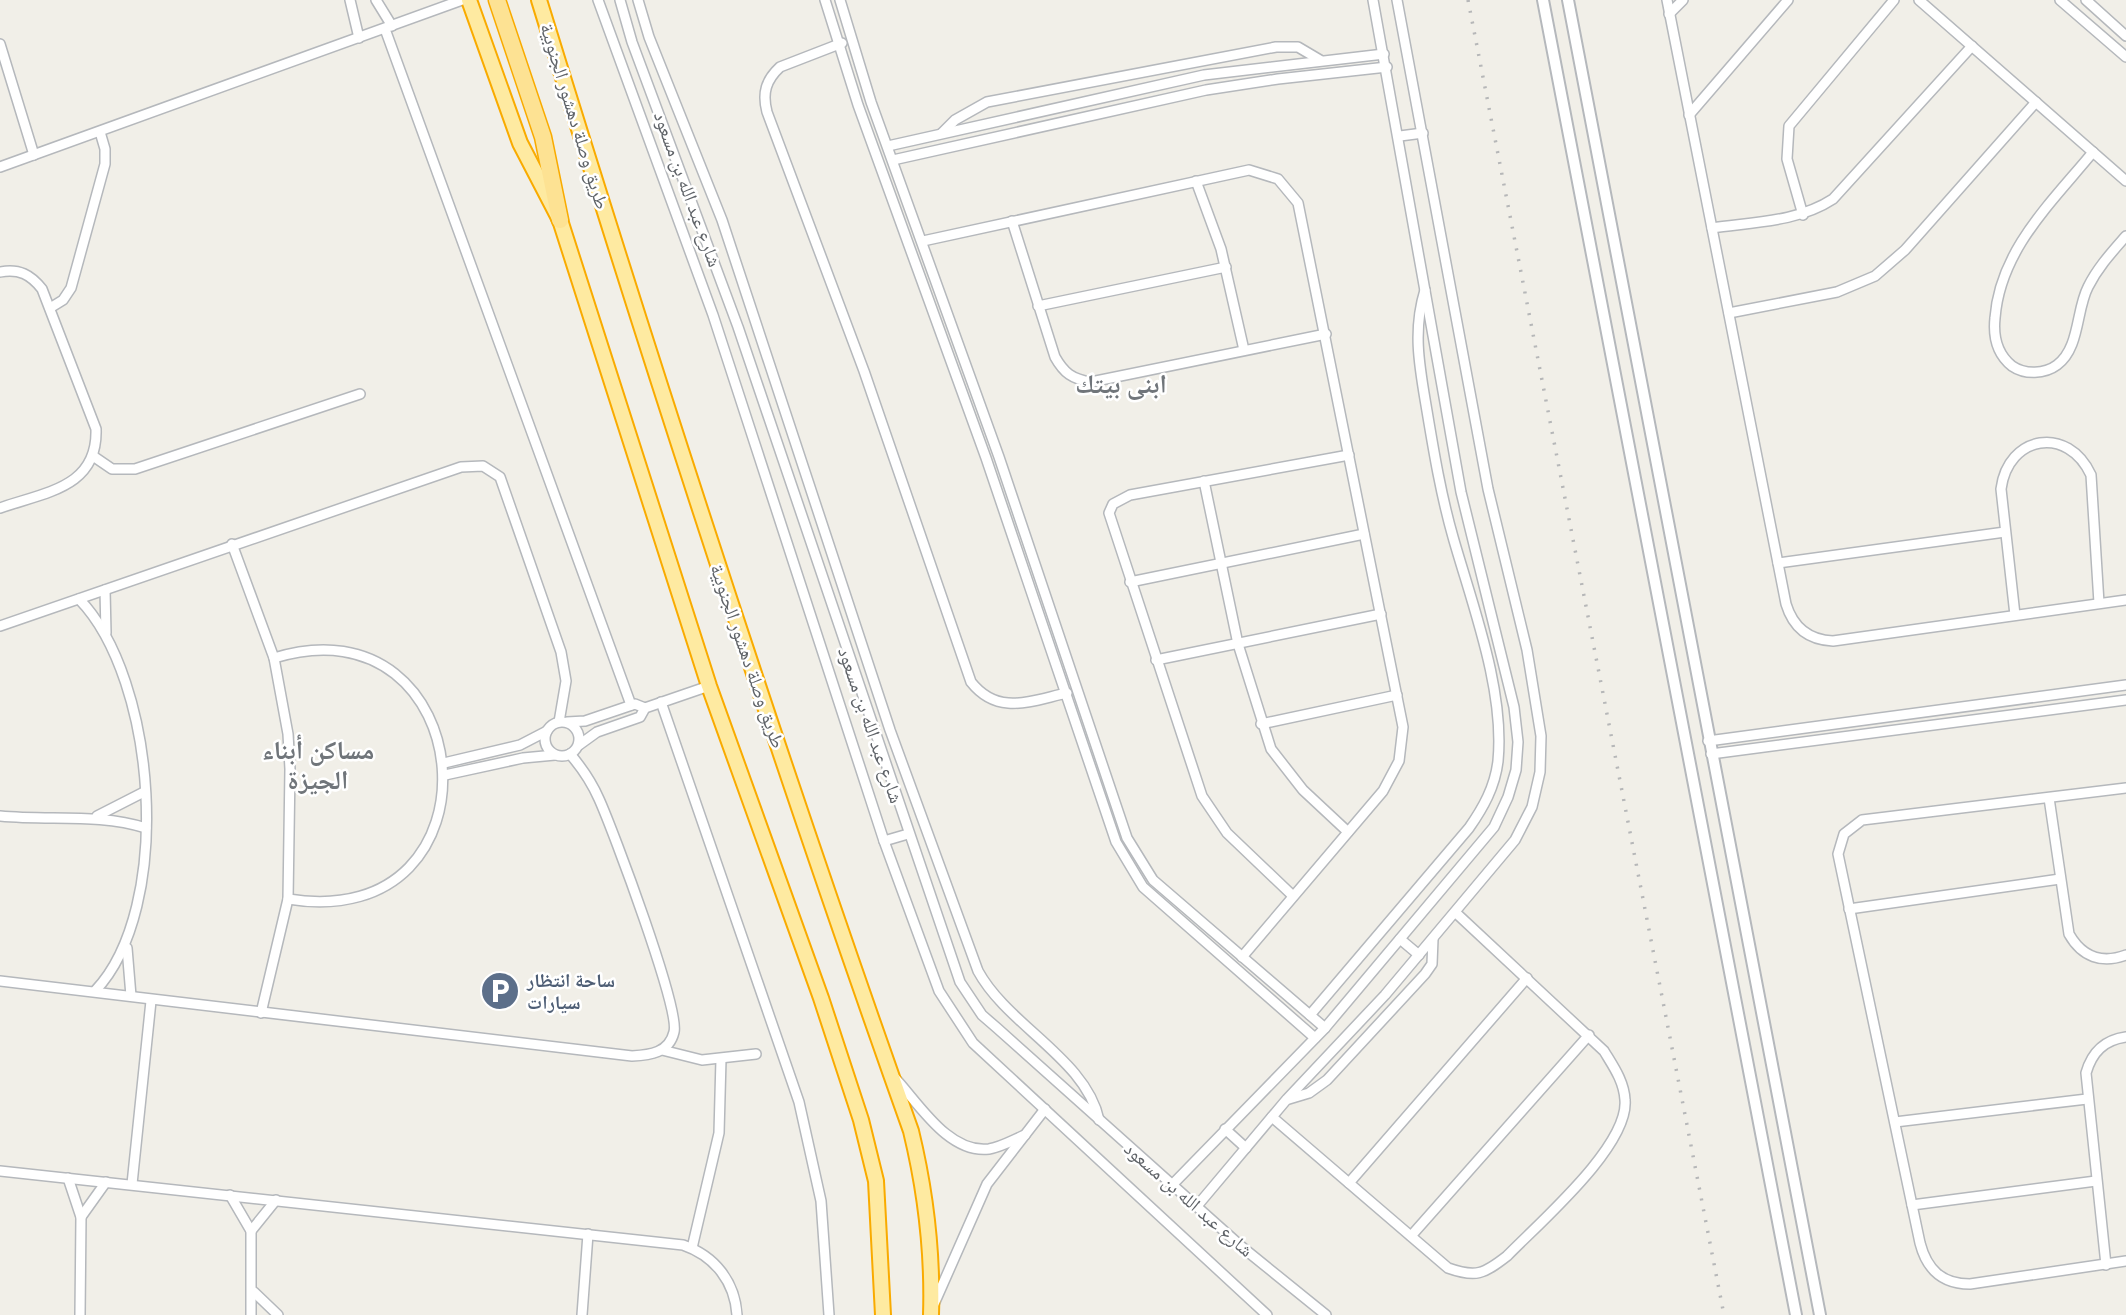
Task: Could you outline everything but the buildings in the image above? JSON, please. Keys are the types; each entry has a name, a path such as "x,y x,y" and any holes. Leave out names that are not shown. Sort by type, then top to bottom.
{"highway":[{"path":"469,0 520,143 560,220"},
{"name":"طريق وصلة دهشور الجنوبية","path":"496,0 543,137 560,220 692,624 709,686 821,998 860,1120 876,1181 883,1315"},
{"name":"طريق وصلة دهشور الجنوبية","path":"539,0 722,583 911,1131 925,1190 932,1251 931,1313"}],"street":[{"path":"350,0 359,38"},
{"path":"376,0 388,27 631,705"},
{"path":"0,167 462,0"},
{"name":"شارع عبد الله بن مسعود","path":"598,0 713,315 884,841 948,1010 973,1043 1267,1315"},
{"name":"شارع عبد الله بن مسعود","path":"620,0 632,42 725,290 952,964 970,999 997,1028 1172,1185 1326,1315"},
{"path":"638,0 649,37 722,220 902,762 986,985 1088,1088 1099,1120"},
{"path":"825,0 1124,858 1143,887 1315,1038"},
{"path":"840,0 888,146 1134,853 1153,880 1325,1028"},
{"path":"1172,1185 1325,1028 1494,827 1508,797 1518,742 1514,707 1493,612 1461,492 1373,0"},
{"path":"1197,1206 1287,1099 1433,939 1515,840 1532,807 1539,772 1541,736 1524,638 1488,489 1397,0"},
{"path":"1543,0 1796,1315"},
{"path":"1568,0 1661,502 1820,1315"},
{"path":"1667,0 1778,564 1793,621 1807,634 1824,640 2126,600"},
{"path":"1669,14 1683,0"},
{"path":"1689,115 1788,0"},
{"path":"1802,215 1785,148 1788,126 1894,0"},
{"path":"1919,0 2126,181"},
{"path":"2060,0 2072,4 2126,57"},
{"path":"2086,0 2126,36"},
{"path":"1547,19 1571,15"},
{"path":"632,42 649,37"},
{"path":"852,40 789,63 772,74 764,91 767,112 864,371 971,682 981,695 995,702 1011,704 1067,693"},
{"path":"0,44 34,155"},
{"path":"1712,228 1802,215 1824,205 1842,192 1972,46"},
{"path":"942,133 963,114 987,102 1276,47 1298,47 1320,60"},
{"path":"888,146 1205,75 1384,54"},
{"path":"893,160 1206,90 1387,67"},
{"path":"1729,313 1838,292 1875,276 1905,250 2036,102"},
{"path":"1569,133 1592,129"},
{"path":"50,308 63,300 71,289 105,164 105,149 100,132"},
{"path":"1399,136 1423,133"},
{"path":"2093,152 2022,239 2005,272 1994,327 1996,342 2003,357 2015,368 2030,372 2046,371 2058,364 2067,354 2087,289 2095,273 2126,236"},
{"path":"923,241 1249,170 1264,173 1290,189 1298,203 1403,727 1399,761 1393,777 1242,957"},
{"path":"1196,181 1226,267 1244,350"},
{"path":"900,221 914,216"},
{"path":"1012,221 1055,357 1063,370 1075,379 1091,382 1326,334"},
{"path":"1038,306 1226,267"},
{"path":"0,272 16,271 36,280 50,308 96,429 93,456 87,468 66,485 0,508"},
{"path":"725,290 743,283"},
{"path":"1310,1015 1443,860 1483,808 1493,785 1498,761 1496,711 1475,617 1442,495 1416,334 1426,289"},
{"path":"1601,303 1623,299"},
{"path":"93,456 112,469 135,469 360,394"},
{"path":"764,406 780,400"},
{"path":"2015,615 2001,489 2002,476 2017,453 2042,442 2055,443 2078,454 2091,475 2099,603"},
{"path":"1293,896 1227,833 1202,796 1110,523 1113,504 1130,495 1349,455"},
{"path":"0,626 232,544 472,464 492,470 500,477 559,644 566,681 563,722"},
{"path":"1204,481 1238,643 1261,724 1285,771 1348,832"},
{"path":"1442,495 1461,492"},
{"path":"1639,506 1661,502"},
{"path":"802,522 819,516"},
{"path":"1778,564 2006,532"},
{"path":"1130,582 1364,534"},
{"path":"232,544 274,658 288,734 288,899 261,1013"},
{"path":"1030,589 1042,584"},
{"path":"95,991 113,969 127,943 143,884 146,828 144,792 132,715 107,635 105,590"},
{"path":"79,600 107,635"},
{"path":"1475,617 1493,612"},
{"path":"1156,660 1381,614"},
{"path":"274,658 321,650 350,654 378,665 405,684 427,711 438,736 445,775 437,822 419,854 389,882 353,899 311,903 288,899"},
{"path":"1708,741 2126,685"},
{"path":"444,763 520,745 563,722 584,721 631,705 645,708 709,686"},
{"path":"1261,724 1397,695"},
{"path":"1711,754 2126,700"},
{"path":"661,702 802,1113 821,1201 830,1315"},
{"path":"1496,711 1514,707"},
{"path":"445,775 523,758 570,754 597,732 640,717 645,708"},
{"path":"563,722 579,734 579,745"},
{"path":"547,731 545,742 555,755"},
{"path":"1751,735 1753,749"},
{"path":"1087,756 1099,752"},
{"path":"570,754 599,798 665,982 675,1021 674,1032 663,1050"},
{"path":"886,769 902,762"},
{"path":"2126,788 1862,820 1844,834 1838,855 1912,1205 1928,1265 1946,1281 1970,1284 2126,1261"},
{"path":"96,817 144,792"},
{"path":"2049,798 2066,923 2074,944 2083,952 2104,960 2126,955"},
{"path":"0,816 42,820 96,817 146,828"},
{"path":"884,841 908,834"},
{"path":"1443,860 1457,871"},
{"path":"1849,909 2060,880"},
{"path":"1167,908 1174,899"},
{"path":"1272,1117 1448,1268 1469,1276 1490,1270 1507,1256 1610,1148 1622,1125 1625,1101 1619,1076 1589,1035 1455,912"},
{"path":"1400,939 1419,955"},
{"path":"1287,1099 1309,1093 1327,1080 1425,974 1432,964 1433,939"},
{"path":"127,943 131,996"},
{"path":"1349,1183 1527,978"},
{"path":"0,981 632,1056 663,1050 702,1060 756,1054"},
{"path":"132,1184 151,1001"},
{"path":"1411,1236 1589,1035"},
{"path":"2106,1265 2086,1073 2095,1052 2104,1044 2126,1037"},
{"path":"692,1248 719,1133 721,1059"},
{"path":"1748,1075 1771,1070"},
{"path":"891,1073 944,1132 959,1143 976,1149 993,1148 1026,1134"},
{"path":"1895,1122 2087,1099"},
{"path":"931,1313 979,1198 1045,1109"},
{"path":"1225,1129 1246,1148"},
{"path":"0,1171 588,1234 692,1248 721,1269 730,1286 737,1315"},
{"path":"68,1178 81,1217 80,1315"},
{"path":"1912,1205 2096,1181"},
{"path":"81,1217 106,1182"},
{"path":"230,1195 251,1231 254,1292 251,1315"},
{"path":"251,1231 276,1200"},
{"path":"582,1315 588,1234"},
{"path":"254,1292 278,1315"}],"railway":[{"path":"1468,0 1724,1315"}],"place":[{"name":"ساحة انتظار سيارات","path":"500,991"}],"district":[{"name":"ابنى بيتك","path":"1121,384"},
{"name":"مساكن أبناء الجيزة","path":"318,765"}]}
